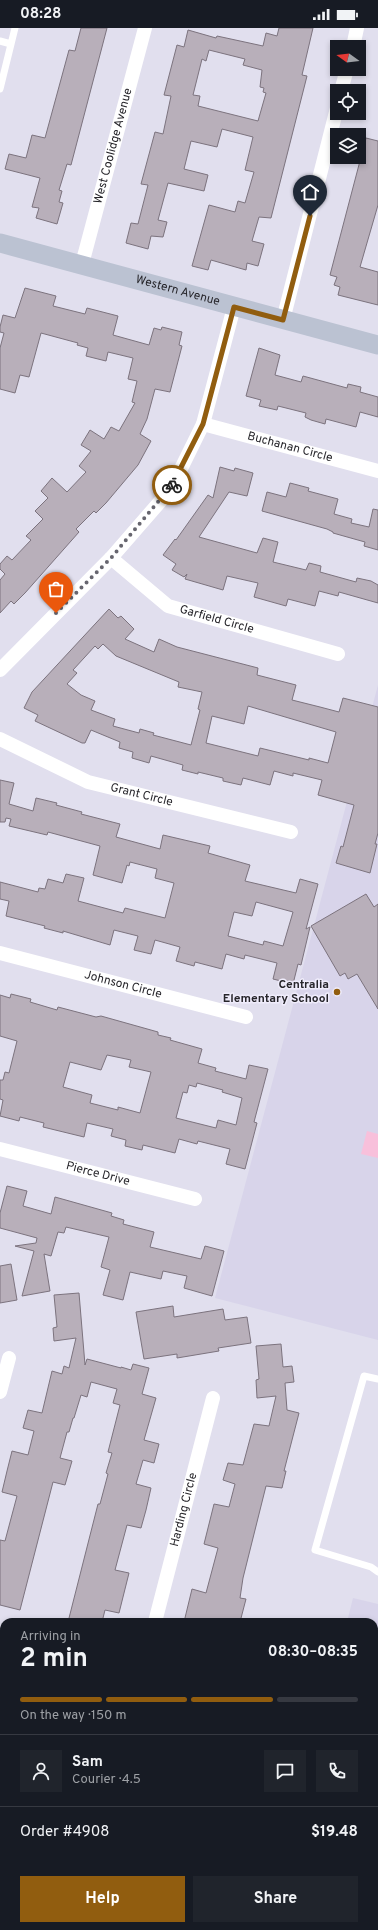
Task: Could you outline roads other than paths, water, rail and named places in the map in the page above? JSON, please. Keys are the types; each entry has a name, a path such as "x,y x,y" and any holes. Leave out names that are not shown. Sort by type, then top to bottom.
{"main road":[{"name":"Western Avenue","path":"0,243 378,345"}],"street":[{"name":"West Coolidge Avenue","path":"82,264 145,28"},
{"path":"354,40 357,28"},
{"path":"283,320 334,120"},
{"path":"0,670 111,558 171,489 203,424 234,307"},
{"name":"Buchanan Circle","path":"203,424 378,471"},
{"name":"Garfield Circle","path":"111,558 168,606 338,654"},
{"name":"Grant Circle","path":"0,739 88,782 291,832"},
{"name":"Johnson Circle","path":"0,953 246,1017"},
{"name":"Pierce Drive","path":"0,1149 195,1199"},
{"path":"0,1392 9,1358"},
{"name":"Harding Circle","path":"156,1618 213,1398"}],"lane":[{"path":"0,89 15,28"},
{"path":"0,41 11,44"},
{"path":"378,1380 364,1376 315,1550 371,1567 378,1572"}],"place":[{"name":"Centralia Elementary School","path":"337,992"}]}
